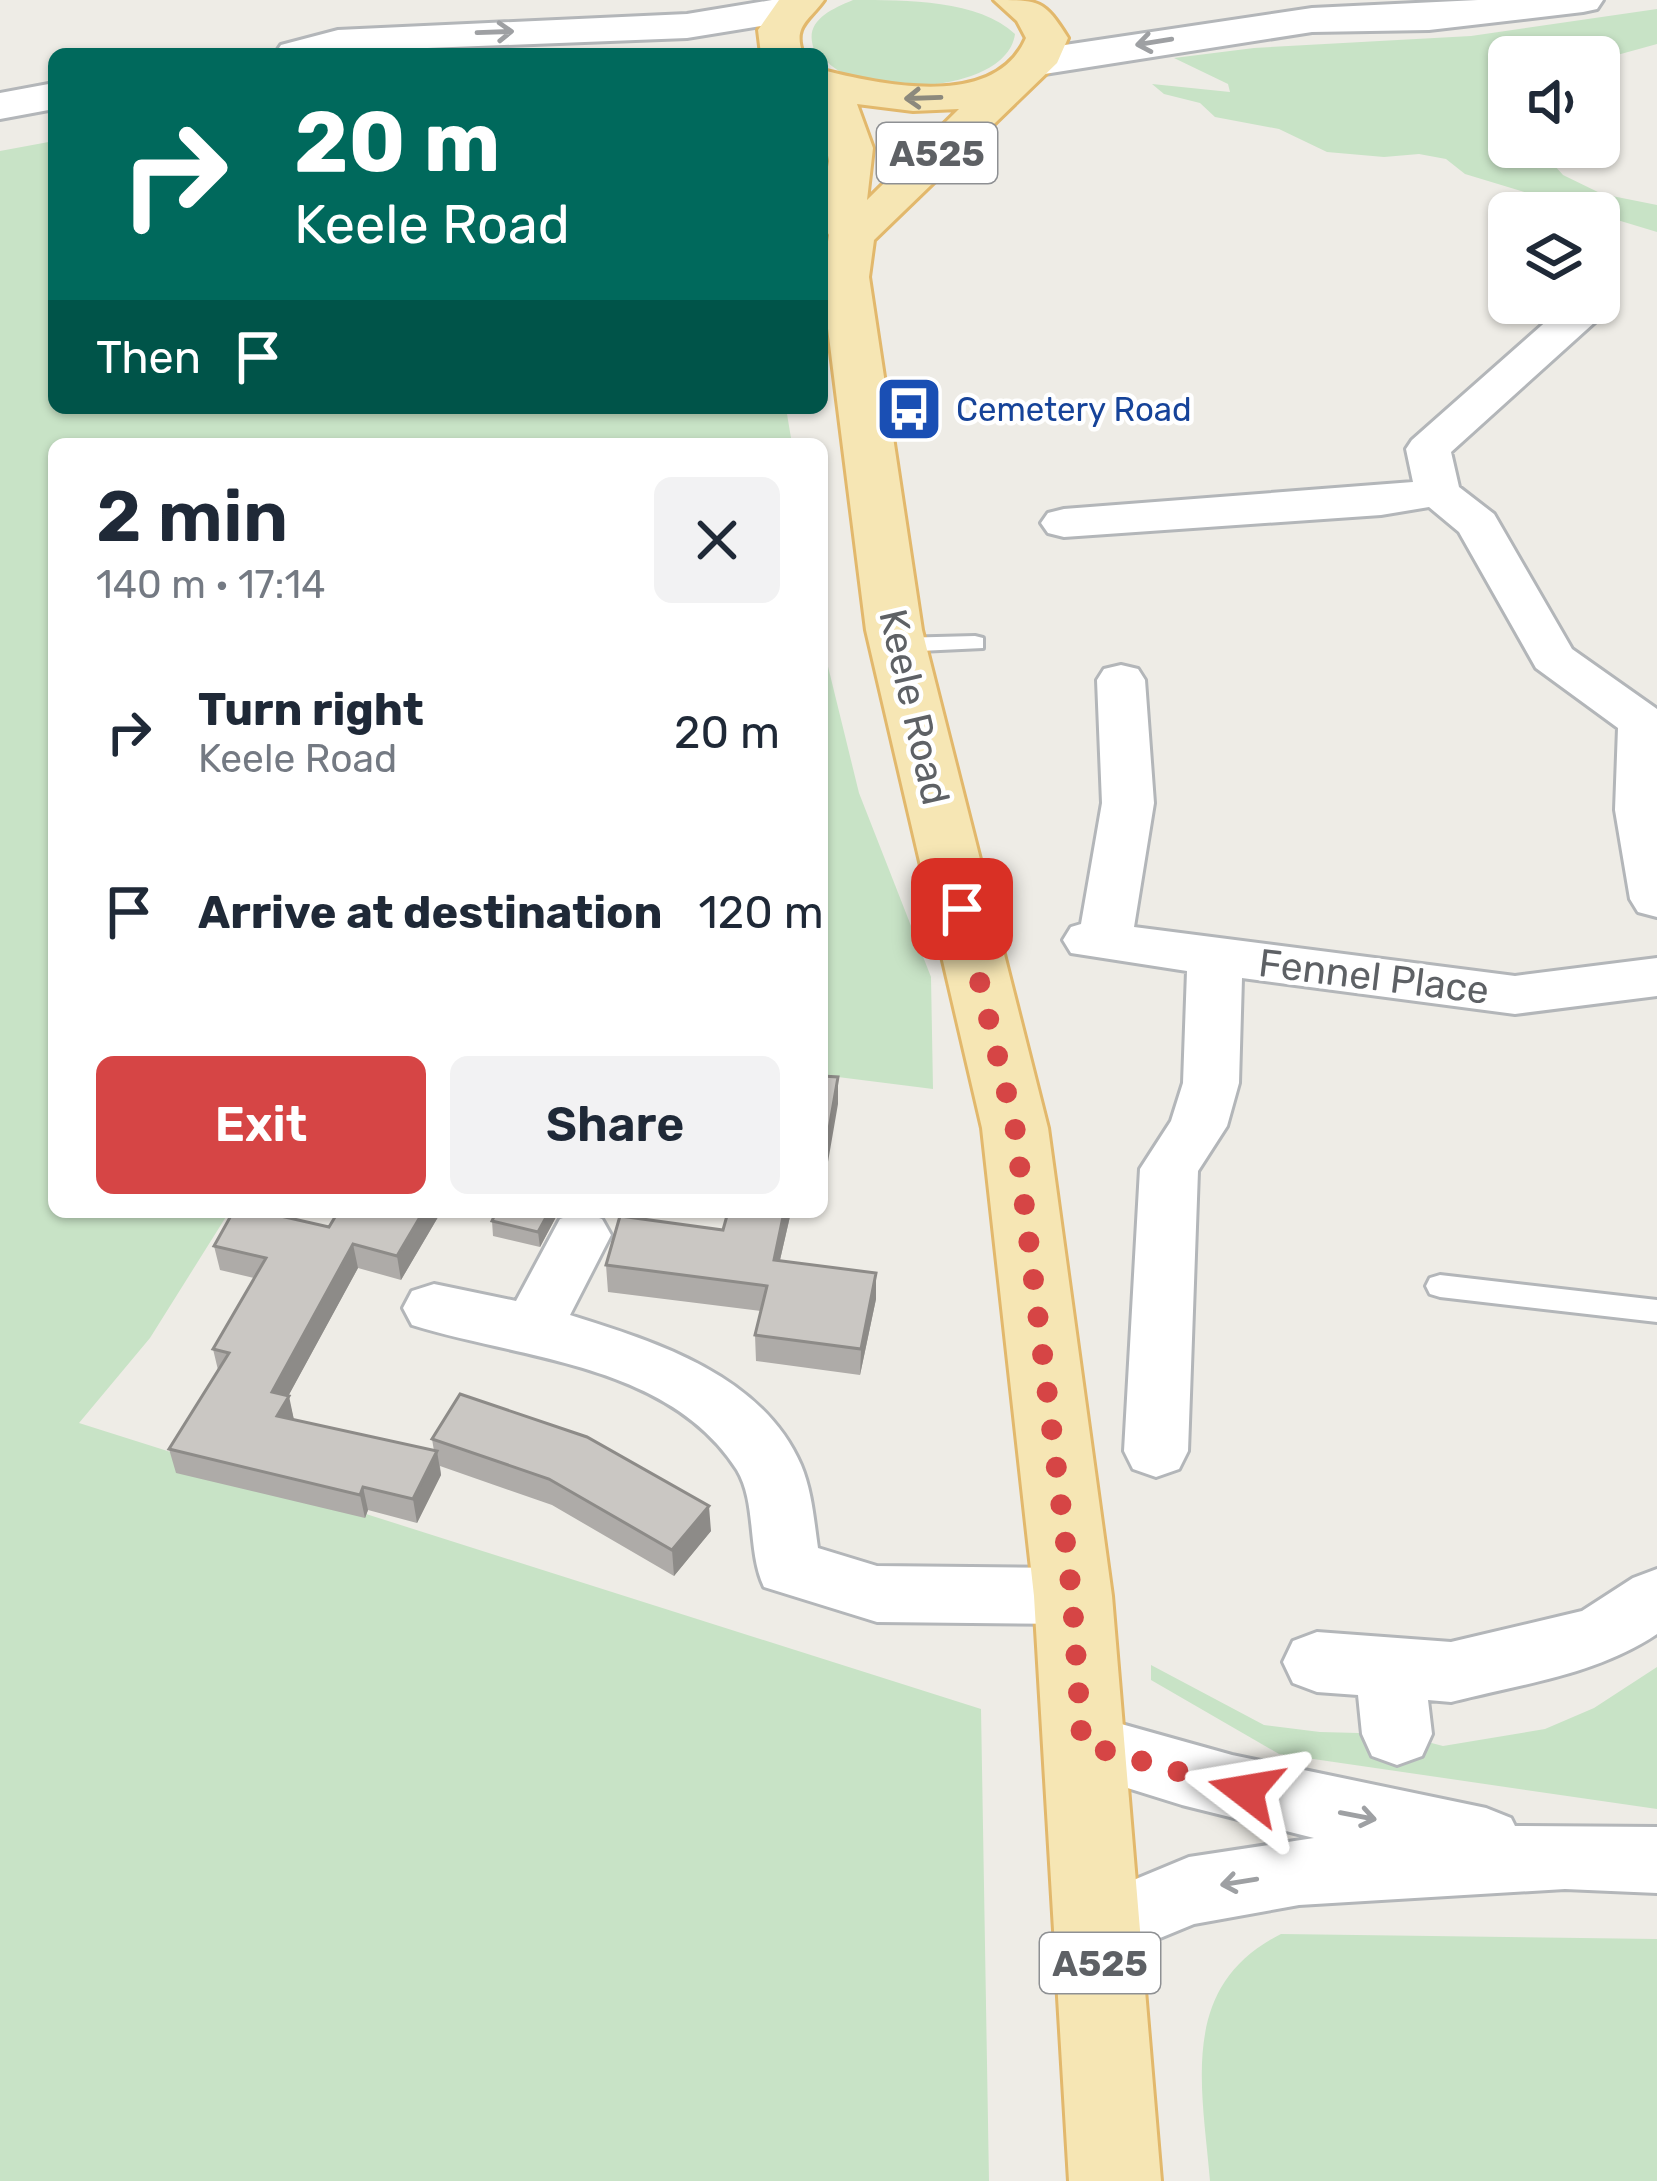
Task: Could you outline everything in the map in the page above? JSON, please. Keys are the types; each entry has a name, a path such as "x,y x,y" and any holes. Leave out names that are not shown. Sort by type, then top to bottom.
{"main road":[{"path":"828,85 880,98 934,99 986,90 1031,67 1047,38 1043,25 1014,0"},
{"path":"780,48 777,35 800,2"},
{"name":"A525","path":"852,236 881,215 971,118 1031,67"},
{"name":"Keele Road","path":"828,92 853,141 841,215 852,236 845,277 898,646 1015,1128 1072,1596 1115,2181"}],"street":[{"path":"1031,67 1312,20 1429,18 1583,0"},
{"path":"317,48 338,42 687,26 800,2"},
{"path":"1160,5 1312,20"},
{"path":"0,106 48,97"},
{"path":"1568,324 1428,449 1438,492 1478,524 1552,658 1650,719 1641,810 1657,899"},
{"path":"1064,523 1438,492"},
{"name":"Fennel Place","path":"1121,680 1128,803 1098,941 1515,994 1657,977"},
{"path":"1156,1451 1169,1169 1198,1126 1211,1083 1215,956"},
{"path":"533,1328 581,1235"},
{"path":"434,1308 533,1328 647,1367 713,1406 767,1461 788,1567 877,1594 1072,1596"},
{"path":"1317,1662 1451,1672 1599,1636 1657,1598"},
{"path":"1390,1667 1397,1734"},
{"path":"1082,1744 1286,1802 1565,1856"},
{"path":"1097,1930 1189,1891 1299,1872 1565,1856 1657,1860"}],"lane":[{"path":"898,646 976,643"},
{"path":"1440,1286 1657,1311"}],"green space":[{"path":"853,0 962,8 1015,34 1005,55 985,70 956,80 891,85 860,80 836,69 828,60 828,48 814,48 814,26"},
{"path":"1657,9 1657,44 1620,54 1620,36 1488,36 1488,168 1557,168 1598,192 1525,192 1465,174 1446,159 1419,154 1384,157 1327,152 1279,129 1215,117 1200,103 1164,94 1152,84 1230,92 1228,84 1174,58 1254,48 1471,36"},
{"path":"48,142 48,414 787,414 791,438 48,438 48,1218 225,1218 150,1338 79,1423 981,1709 989,2181 0,2181 0,151"},
{"path":"1620,198 1657,205 1657,232 1620,221"},
{"path":"828,666 859,793 931,977 933,1089 828,1076"},
{"path":"1151,1665 1264,1725 1397,1734 1443,1746 1545,1729 1594,1708 1657,1667 1657,1809 1279,1754 1151,1680"},
{"path":"1281,1934 1657,1939 1657,2181 1210,2181 1202,2074 1211,2010 1225,1981 1248,1956"}],"building":[{"path":"828,1076 838,1077 828,1135"},
{"path":"230,1218 289,1218 329,1227 334,1218 419,1218 397,1256 353,1244 272,1392 289,1396 277,1416 437,1451 413,1499 363,1487 360,1495 169,1449 229,1353 213,1349 266,1258 214,1246"},
{"path":"493,1218 546,1218 538,1232"},
{"path":"619,1218 723,1230 726,1218 783,1218 774,1260 876,1273 861,1349 755,1335 767,1286 606,1265"},
{"path":"460,1394 587,1437 709,1506 672,1550 549,1479 432,1439"}],"place":[{"name":"Cemetery Road","path":"909,409"}],"route":[{"path":"962,909 1015,1128 1072,1596 1082,1744 1170,1773 1246,1791"}]}
